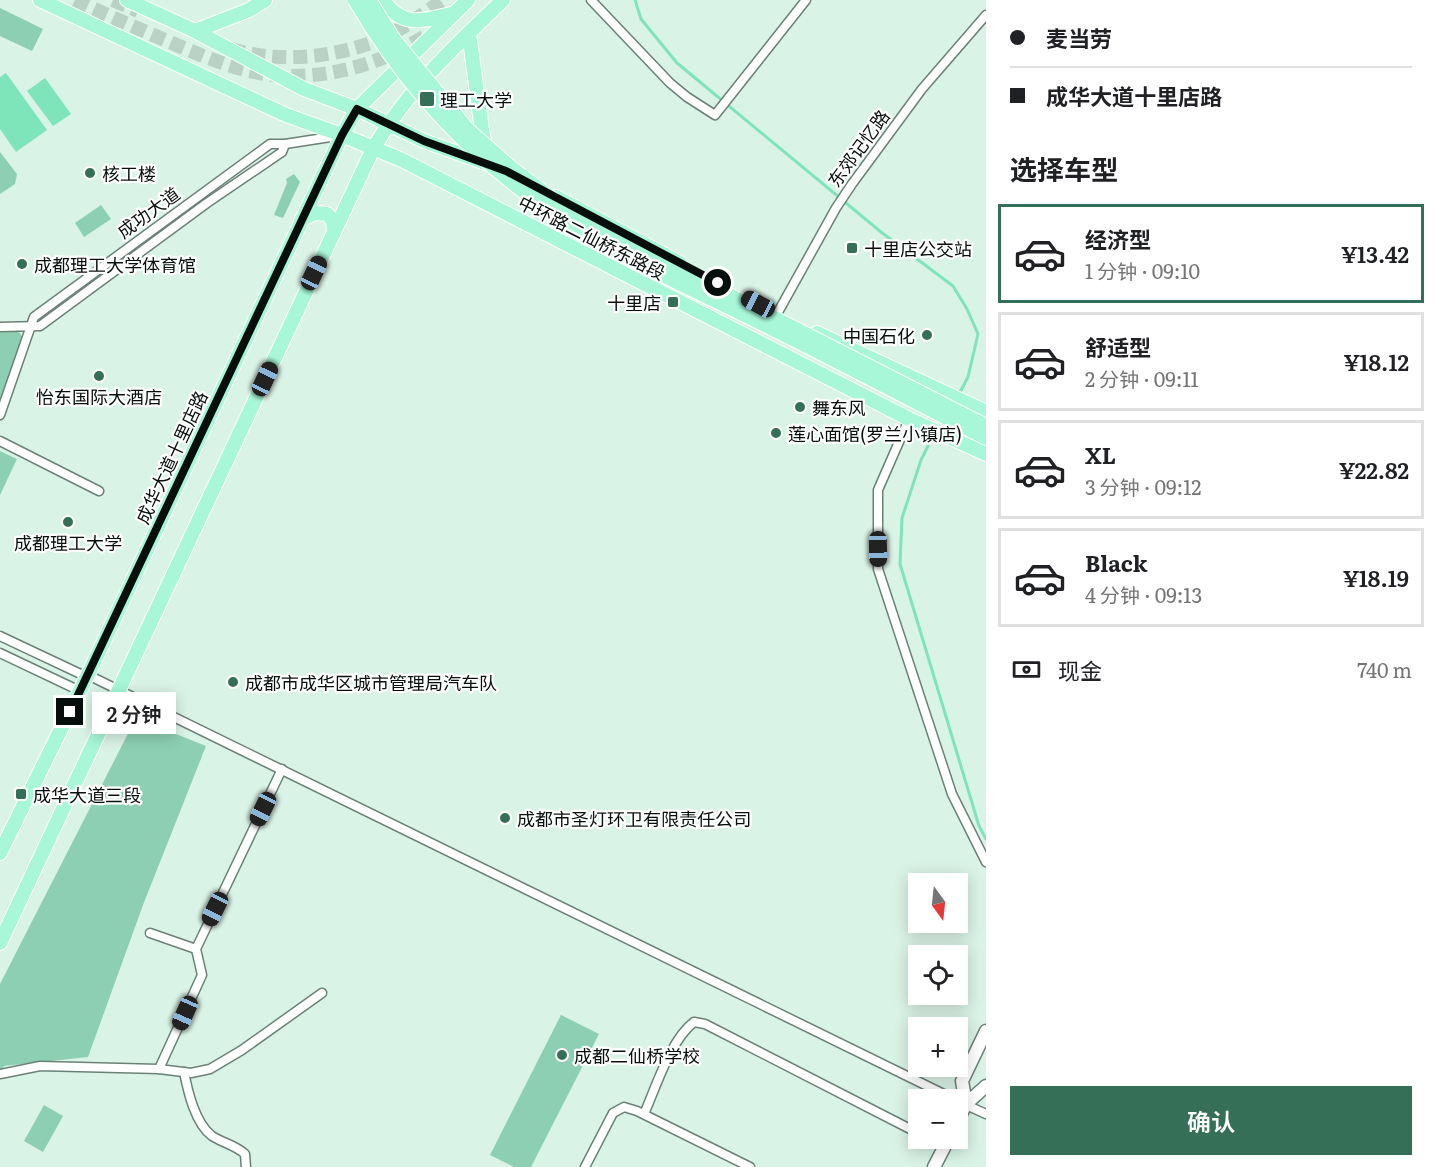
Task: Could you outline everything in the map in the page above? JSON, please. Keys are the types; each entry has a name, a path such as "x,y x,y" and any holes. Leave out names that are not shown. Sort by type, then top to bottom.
{"main road":[{"path":"40,0 83,20"},
{"path":"55,0 83,20"},
{"name":"中环路二仙桥东路段","path":"127,0 195,31 304,88 357,109 424,141 506,171 777,314 986,412"},
{"path":"195,31 249,10 265,0"},
{"path":"355,0 394,61 458,136 509,181 552,212 616,250 986,438"},
{"path":"369,0 401,49 467,129 508,166 576,217 986,426"},
{"path":"383,0 398,16 420,22 453,14"},
{"name":"成华大道十里店路","path":"0,853 88,676 342,135 357,109 468,0"},
{"path":"0,943 373,149 388,123 422,79 503,0"},
{"name":"中环路二仙桥东路段","path":"83,20 286,115 402,160 909,419 986,454"},
{"path":"469,33 486,151 506,171"},
{"path":"302,219 315,213 327,214 333,221 334,230"}],"street":[{"path":"591,0 670,83 715,115 806,0"},
{"name":"东郊记忆路","path":"777,314 836,208 852,184 922,89 986,15"},
{"name":"成功大道","path":"31,326 40,326 207,203 282,152 285,144 342,135"},
{"path":"0,327 31,326 0,415"},
{"path":"909,419 878,490 879,569 952,794 986,862"},
{"path":"0,441 99,491"},
{"path":"0,636 120,690 935,1089"},
{"path":"0,653 80,691"},
{"path":"159,1069 202,975 196,949 282,769"},
{"path":"150,933 196,949"},
{"path":"0,1074 40,1066 159,1069 191,1073 210,1069 242,1050 322,993"},
{"path":"644,1114 684,1029 694,1022 705,1023 908,1128"},
{"path":"961,1089 962,1081 986,1031"},
{"path":"184,1072 189,1097 198,1116 212,1135 237,1147 245,1154 246,1167"},
{"path":"968,1096 986,1086"},
{"path":"968,1105 986,1114"},
{"path":"585,1167 613,1113 624,1107 644,1114 750,1167"},
{"path":"934,1167 943,1149"}],"shaded area":[{"path":"0,8 43,29 32,51 0,36"},
{"path":"6,73 47,130 16,152 0,129 0,77"},
{"path":"45,78 71,114 53,126 27,91"},
{"path":"0,152 17,174 15,184 0,194"},
{"path":"294,174 300,182 283,218 274,215 287,183 286,179"},
{"path":"101,205 111,219 84,237 75,223"},
{"path":"18,330 23,338 0,399 0,331"},
{"path":"0,451 17,459 0,495"},
{"path":"136,718 206,746 143,905 88,1057 4,1066 0,1074 0,984"},
{"path":"561,1015 599,1034 531,1167 514,1167 490,1155"},
{"path":"44,1105 63,1116 43,1152 24,1141"}],"waterway":[{"path":"635,0 641,19 677,63 881,232 953,286 978,334 968,377 959,394"},
{"path":"928,446 921,460 902,518 900,564 979,826 986,839"}],"tunnel":[{"path":"75,0 205,57 238,68 272,75 308,75 345,70 397,52 430,33"},
{"path":"113,0 138,11"},
{"path":"231,49 267,56 304,57 359,47 385,37 443,0"}],"place":[{"name":"理工大学","path":"427,99"},
{"name":"核工楼","path":"90,173"},
{"name":"十里店公交站","path":"852,248"},
{"name":"成都理工大学体育馆","path":"22,264"},
{"name":"十里店","path":"673,302"},
{"name":"中国石化","path":"927,335"},
{"name":"怡东国际大酒店","path":"99,376"},
{"name":"舞东风","path":"800,407"},
{"name":"莲心面馆(罗兰小镇店)","path":"776,433"},
{"name":"成都理工大学","path":"68,522"},
{"name":"成都市成华区城市管理局汽车队","path":"233,682"},
{"name":"成华大道三段","path":"21,794"},
{"name":"成都市圣灯环卫有限责任公司","path":"505,818"},
{"name":"成都二仙桥学校","path":"562,1055"}],"route":[{"path":"70,712 342,135 357,109 424,141 506,171 718,283"}]}
